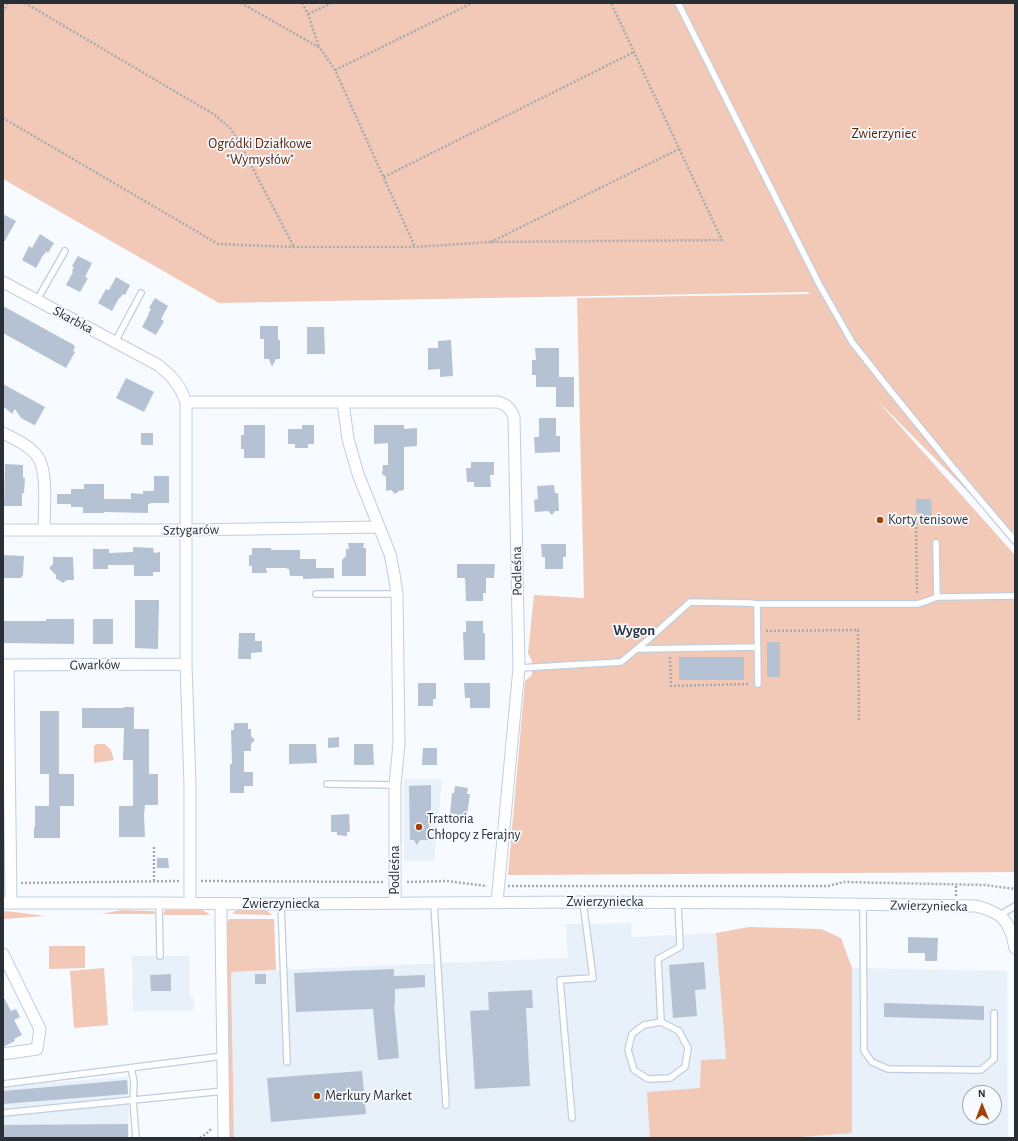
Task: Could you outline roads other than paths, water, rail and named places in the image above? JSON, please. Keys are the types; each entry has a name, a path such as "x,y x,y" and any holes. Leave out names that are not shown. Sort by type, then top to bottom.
{"street":[{"name":"Skarbka","path":"3,282 158,365 170,375 181,389 186,402"},
{"path":"190,904 190,785 186,664 186,402 343,402"},
{"name":"Podleśna","path":"394,903 395,785 399,744 397,594 390,554 356,467 348,439 343,402 498,402 505,404 511,410 514,417 519,668 497,902"},
{"path":"3,433 31,450 38,457 43,466 44,530"},
{"name":"Sztygarów","path":"3,530 186,530 379,527"},
{"name":"Gwarków","path":"6,665 186,664"},
{"path":"6,665 7,903"},
{"name":"Zwierzyniecka","path":"7,903 778,903 976,906 988,909 1000,915"},
{"path":"221,904 224,1138"},
{"path":"1000,915 1010,929 1015,948"},
{"path":"3,954 40,1029 37,1049 3,1054"}],"lane":[{"path":"678,3 819,284 852,342 955,470 1015,540"},
{"path":"37,300 65,251"},
{"path":"115,342 142,293"},
{"path":"936,543 937,596"},
{"path":"316,594 397,594"},
{"path":"519,668 621,662 638,649 690,602 757,604 917,604 937,596 1015,596"},
{"path":"757,604 758,684"},
{"path":"638,649 757,647"},
{"path":"327,784 395,785"},
{"path":"572,1118 560,980 593,978 583,902"},
{"path":"159,903 160,956"},
{"path":"434,903 446,1105"},
{"path":"661,1022 658,959 680,946 678,903"},
{"path":"281,904 287,1062"},
{"path":"863,905 864,1051 872,1062 888,1069 982,1070 994,1059 994,1013"},
{"path":"1000,915 1015,906"},
{"path":"661,1022 679,1031 688,1048 685,1067 670,1078 648,1079 634,1070 628,1050 632,1034 644,1025 661,1022"},
{"path":"3,1084 223,1056"},
{"path":"131,1068 134,1082 133,1100 136,1138"},
{"path":"3,1113 224,1091"}],"place":[{"name":"Korty tenisowe","path":"880,520"},
{"name":"Trattoria Chłopcy z Ferajny","path":"419,827"},
{"name":"Merkury Market","path":"317,1096"}],"district":[{"name":"Wygon","path":"634,630"}],"park label":[{"name":"Zwierzyniec","path":"884,134"},
{"name":"Ogródki Działkowe \"Wymysłów\"","path":"260,152"}]}
